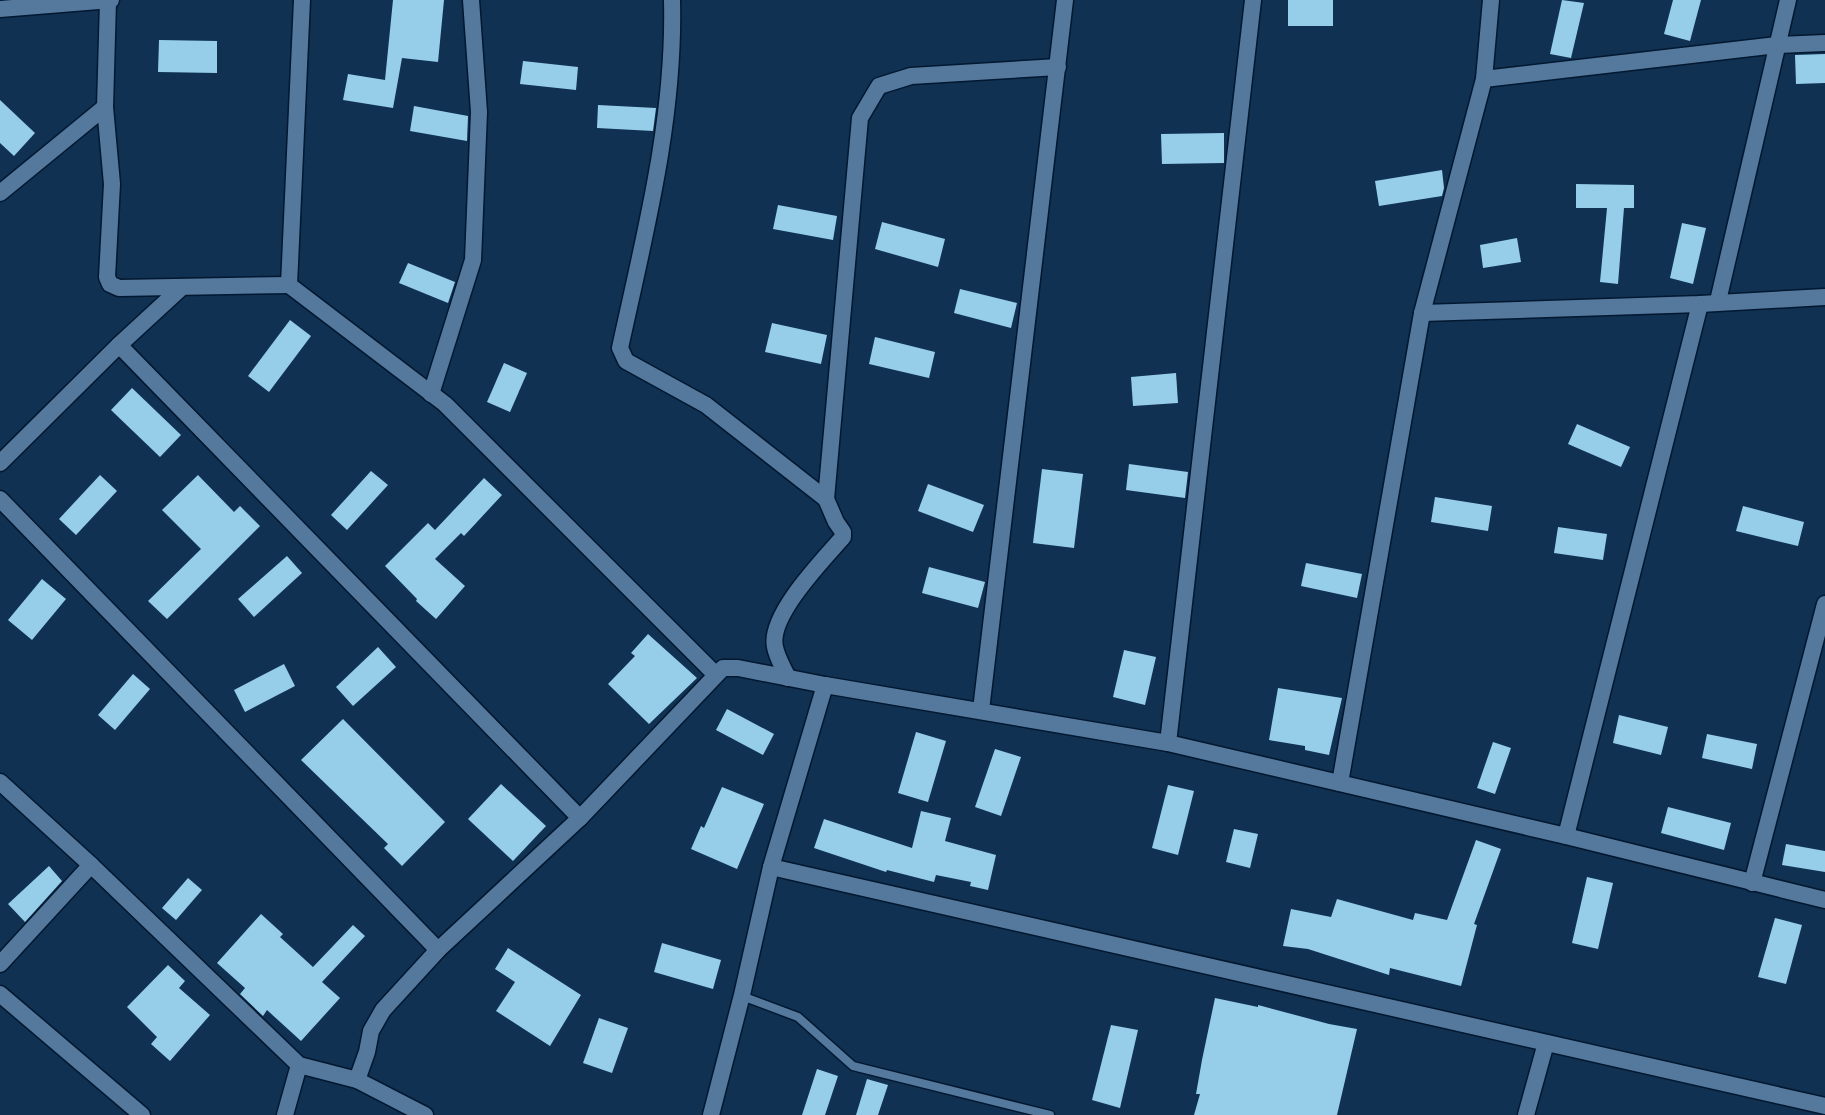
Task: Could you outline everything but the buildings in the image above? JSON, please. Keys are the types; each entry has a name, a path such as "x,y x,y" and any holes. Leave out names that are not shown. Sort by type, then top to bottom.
{"street":[{"path":"5,6 110,0 105,107 112,184 107,277 110,284 119,288 289,285 445,404 715,674"},
{"path":"289,285 302,0"},
{"path":"431,394 473,260 480,112 471,0"},
{"path":"673,0 674,48 662,155 620,348 626,360 706,405 826,499 844,534 790,601 778,624 774,646 788,678"},
{"path":"981,710 1065,0"},
{"path":"1168,743 1253,0"},
{"path":"1340,783 1422,313 1484,79 1491,0"},
{"path":"1718,301 1788,0"},
{"path":"1484,79 1825,43"},
{"path":"826,499 860,118 879,86 911,76 1058,67"},
{"path":"0,193 105,107"},
{"path":"0,463 119,345 182,287"},
{"path":"1422,313 1825,297"},
{"path":"1566,835 1700,304"},
{"path":"119,345 580,818"},
{"path":"0,499 439,950"},
{"path":"1752,883 1825,604"},
{"path":"357,1080 371,1031 383,1010 439,950 580,818 723,668 738,668 1168,743 1566,835 1825,900"},
{"path":"711,1115 771,867 825,685"},
{"path":"0,782 91,865 299,1065 357,1080 425,1115"},
{"path":"0,964 91,865"},
{"path":"771,867 1825,1106"},
{"path":"0,994 142,1115"},
{"path":"1526,1115 1546,1043"},
{"path":"285,1115 299,1065"}],"lane":[{"path":"742,995 798,1017 853,1066 1050,1115"}]}
